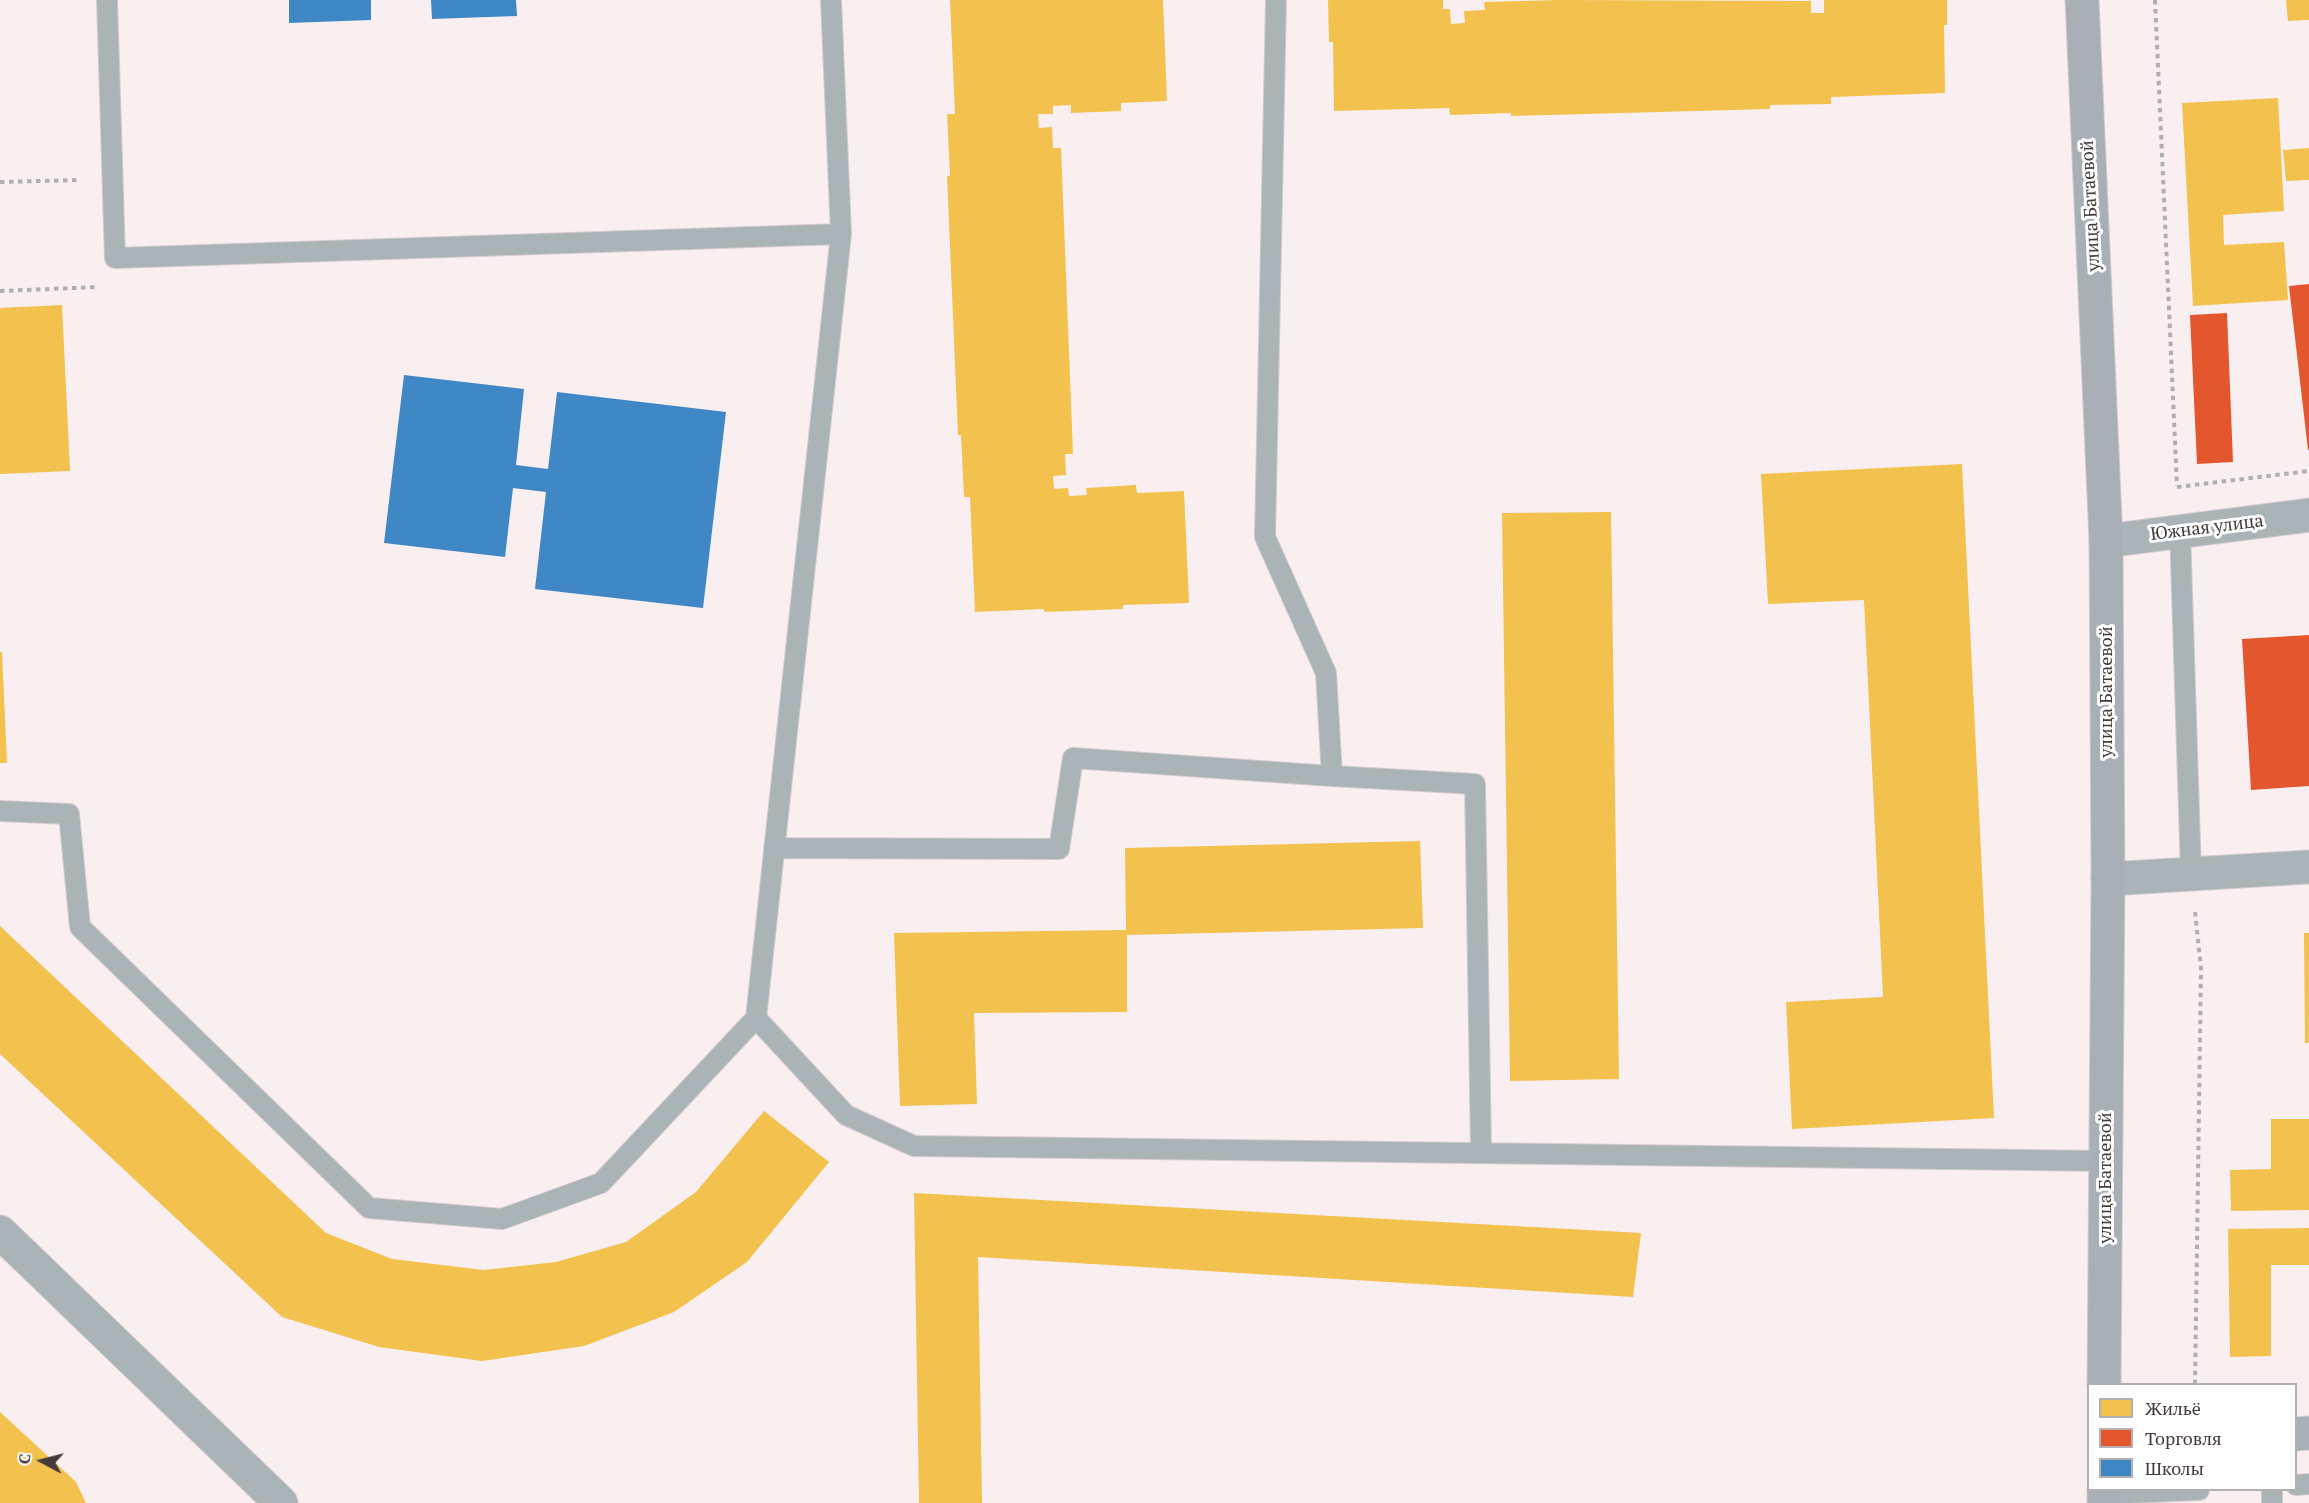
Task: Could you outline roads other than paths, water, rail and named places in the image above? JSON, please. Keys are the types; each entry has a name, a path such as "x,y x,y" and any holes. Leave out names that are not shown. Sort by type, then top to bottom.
{"main road":[{"name":"улица Батаевой","path":"2082,0 2106,541 2108,879 2104,1383"}],"street":[{"name":"Южная улица","path":"2106,541 2309,515"},
{"path":"2108,879 2309,867"},
{"path":"0,1232 281,1503"}],"lane":[{"path":"107,0 115,258 841,234"},
{"path":"0,812 69,814 80,927 369,1208 502,1218 601,1183 756,1018 841,234 831,0"},
{"path":"1276,0 1265,537 1326,673 1332,776"},
{"path":"2180,530 2191,874"},
{"path":"774,848 1059,849 1073,759 1475,784 1481,1152"},
{"path":"756,1018 846,1115 914,1146 2106,1161"},
{"path":"2104,1496 2183,1491"}]}
